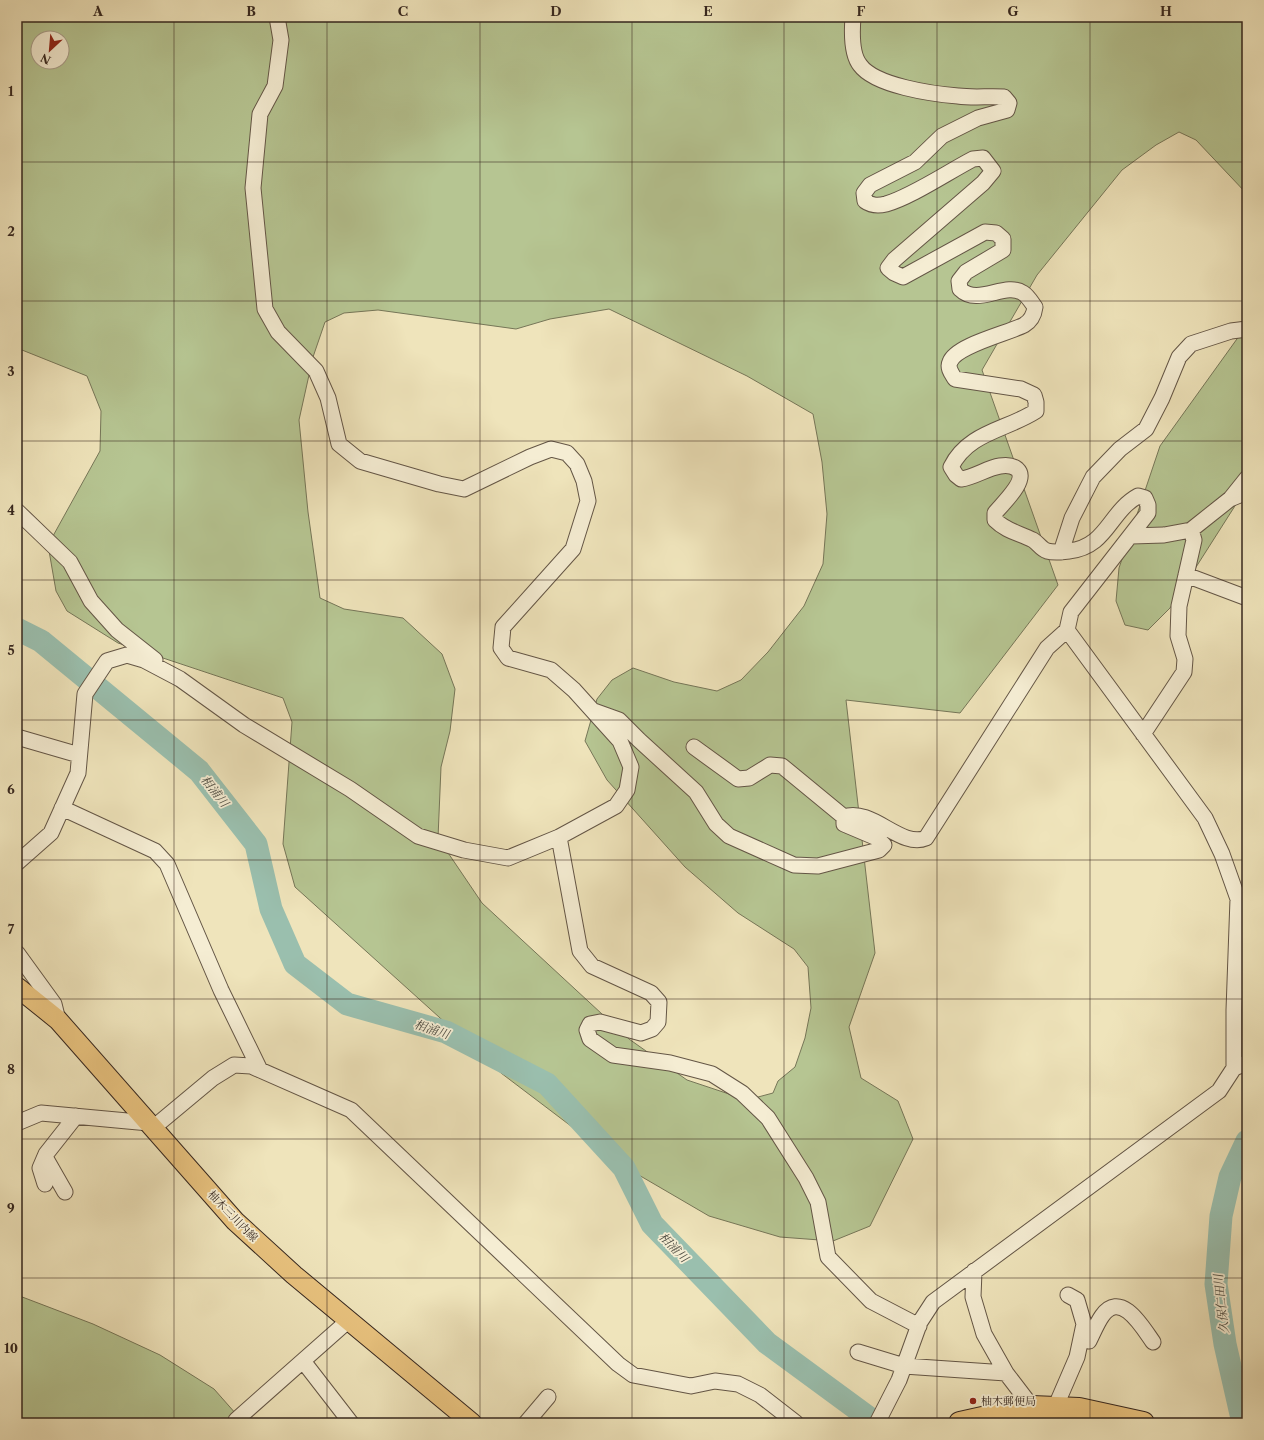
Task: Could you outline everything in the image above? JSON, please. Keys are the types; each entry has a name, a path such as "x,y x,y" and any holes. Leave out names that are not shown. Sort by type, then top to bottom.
{"highway":[{"path":"960,1423 1032,1407 1079,1409 1143,1423"}],"main road":[{"name":"柚木三川内線","path":"17,987 58,1020 235,1221 294,1275 472,1423"}],"street":[{"path":"17,863 51,833 78,773 85,694 107,661 127,655 144,660 164,670 202,693 244,725 350,789 418,836 464,850 508,858 559,837 616,806 628,790 631,767 620,741 593,710 552,670 508,658 501,648 503,627 573,549 588,501 584,481 577,464 567,453 551,449 530,457 464,489 439,484 360,461 339,444 328,398 316,371 278,332 265,309 253,188 260,114 275,86 281,40 277,17"},
{"path":"844,818 852,815 864,817 907,838 921,841 926,838 1047,648 1067,630 1071,612 1148,513 1148,505 1145,498 1138,496 1128,501 1096,541 1078,550 1060,552 1048,551 1034,541 1003,528 995,520 995,513 1018,486 1021,477 1019,471 1013,466 998,466 973,477 961,479 956,475 951,467 957,455 983,435 1024,418 1036,411 1036,402 1034,395 1020,389 955,379 950,371 950,362 955,355 985,339 1025,325 1033,316 1035,307 1022,292 1009,290 976,296 966,295 960,289 959,281 966,272 1003,250 1004,239 996,233 985,232 903,277 894,274 888,268 894,260 983,183 993,171 983,158 973,158 900,199 885,205 872,206 865,202 864,193 870,185 915,162 942,136 978,118 1007,110 1009,103 1004,97 959,96 920,91 879,80 860,65 852,39 853,17"},
{"path":"1060,552 1072,518 1093,478 1120,449 1146,429 1162,398 1179,357 1191,344 1231,331 1247,329"},
{"path":"1131,536 1164,535 1190,530 1230,499 1247,478"},
{"path":"1230,499 1247,492"},
{"path":"17,511 70,562 91,601 117,630 154,659 164,670"},
{"path":"1142,734 1184,672 1185,659 1178,636 1179,606 1194,540 1190,530"},
{"path":"1186,575 1247,598"},
{"path":"877,1423 901,1373 919,1326 933,1302 1219,1091 1240,1066 1234,1010 1238,899 1222,854 1205,818 1067,630"},
{"path":"593,710 619,720 696,792 716,824 729,836 794,865 818,866 878,850 884,845 877,838 844,824 844,818"},
{"path":"17,737 79,755"},
{"path":"694,747 738,779 748,778 770,765 782,766 844,818"},
{"path":"62,808 155,851 167,864 221,990 260,1070"},
{"path":"559,837 580,951 592,966 651,993 659,1002 658,1022 652,1029 641,1032 600,1022 590,1024 587,1030 590,1040 600,1048 613,1055 670,1063 712,1074 742,1093 768,1118 806,1178 818,1202 828,1258 871,1300 919,1326"},
{"path":"17,953 54,1004 58,1020"},
{"path":"17,1122 41,1113 151,1125 213,1078 234,1065 251,1066 351,1110 618,1364 633,1375 691,1386 715,1381 738,1384 760,1395 796,1423"},
{"path":"45,1184 40,1168 45,1157 76,1116"},
{"path":"45,1157 65,1192"},
{"path":"974,1271 973,1297 984,1334 1006,1373 1032,1407"},
{"path":"1055,1408 1077,1357 1084,1324 1077,1300 1068,1295"},
{"path":"1080,1339 1089,1341 1103,1315 1112,1308 1121,1308 1132,1313 1153,1342"},
{"path":"236,1420 349,1320"},
{"path":"858,1352 901,1373 1006,1373"},
{"path":"303,1361 351,1423"},
{"path":"526,1423 548,1397"}],"green space":[{"path":"17,17 1247,17 1247,194 1196,140 1179,132 1156,145 1122,170 1037,275 982,370 1058,585 960,713 846,700 875,953 849,1027 861,1078 898,1101 913,1139 870,1226 833,1241 780,1237 709,1216 625,1167 501,1073 295,887 283,844 292,722 283,698 118,643 67,611 56,591 48,545 100,451 101,411 87,376 17,348","holes":["609,309 747,376 813,414 822,462 827,514 823,564 804,606 768,652 741,680 717,691 674,682 633,668 612,680 597,699 585,741 607,780 685,867 738,913 794,949 808,967 811,1008 805,1038 795,1067 778,1081 773,1093 747,1100 687,1080 629,1039 482,903 438,838 441,767 450,731 455,689 442,654 403,618 344,609 320,598 308,512 299,420 313,357 325,322 344,313 378,310 516,329 550,319"]},
{"path":"1247,325 1247,487 1170,608 1148,630 1125,625 1116,601 1119,568 1160,446"},
{"path":"17,1295 93,1324 160,1355 214,1389 244,1423 17,1423"}],"waterway":[{"name":"相浦川","path":"17,629 41,641 199,771 256,844 271,909 295,964 347,1004 446,1032 547,1084 624,1168 652,1224 767,1343 876,1423"},
{"name":"久保仁田川","path":"1243,1423 1225,1344 1216,1284 1221,1216 1230,1177 1247,1141"}],"place":[{"name":"柚木郵便局","path":"973,1401"}]}
